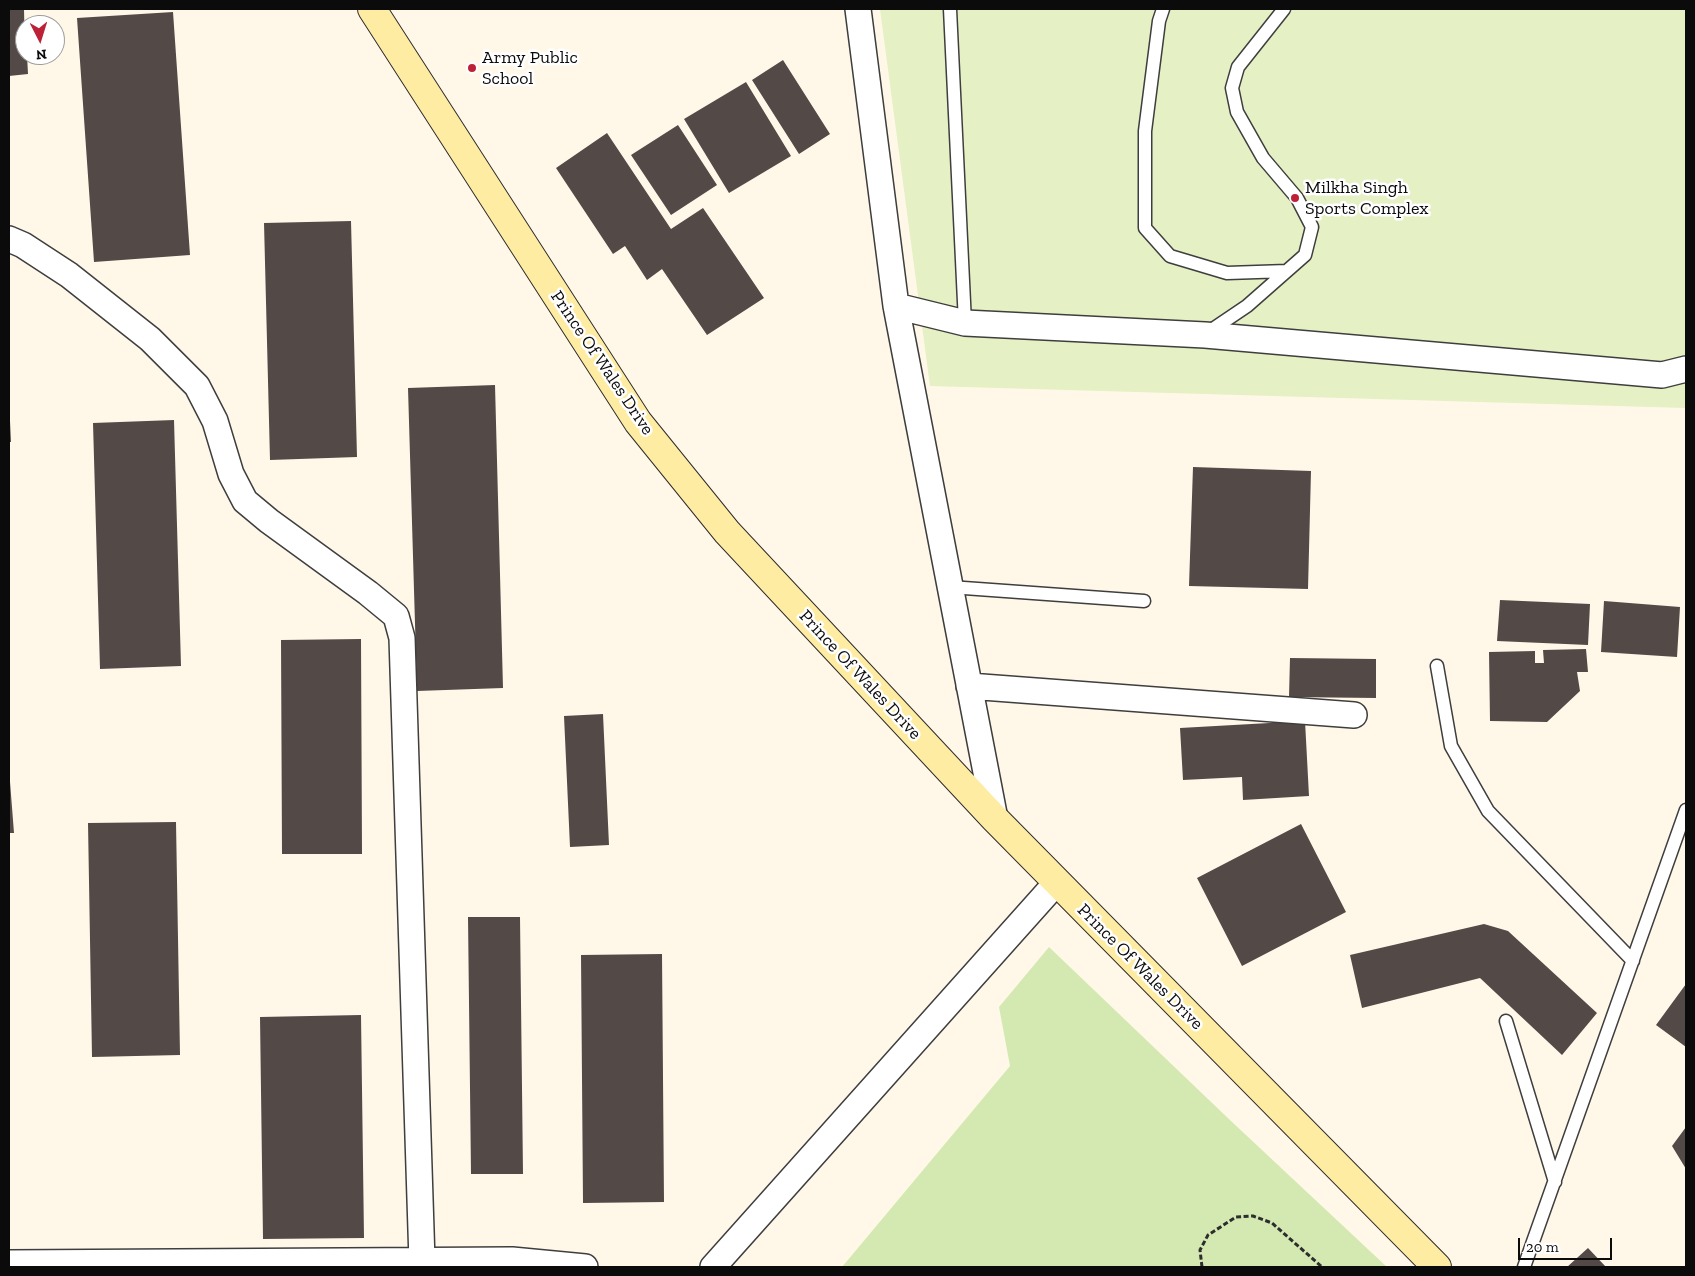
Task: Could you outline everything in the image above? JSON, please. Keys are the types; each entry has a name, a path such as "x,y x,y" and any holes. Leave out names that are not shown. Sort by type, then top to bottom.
{"main road":[{"name":"Prince Of Wales Drive","path":"372,9 638,422 726,532 995,820 1437,1267"}],"street":[{"path":"858,9 896,306 995,820"},
{"path":"9,239 69,274 157,345 198,386 215,421 230,474 245,501 368,592 396,616 402,638 422,1260"},
{"path":"896,306 965,322 1205,335 1662,375 1686,369"},
{"path":"969,686 1354,715"},
{"path":"713,1267 1057,882"},
{"path":"9,1263 512,1260 585,1267"}],"lane":[{"path":"950,9 965,322"},
{"path":"1163,9 1159,21 1145,131 1145,228 1170,256 1227,273 1287,272"},
{"path":"1205,335 1247,306 1305,255 1312,227 1297,198 1263,158 1237,112 1232,88 1238,67 1284,9"},
{"path":"950,587 1144,601"},
{"path":"1437,666 1451,746 1488,811 1633,961"},
{"path":"1524,1267 1686,810"},
{"path":"1506,1021 1554,1182"}],"path":[{"path":"1202,1267 1200,1250 1208,1235 1236,1217 1253,1216 1272,1222 1322,1267"}],"green space":[{"name":"Milkha Singh Sports Complex","path":"880,9 1686,9 1686,408 930,386"},
{"path":"1049,947 1387,1267 842,1267 1010,1066 999,1007"}],"building":[{"path":"9,9 24,9 24,15 15,15 15,65 28,65 28,74 9,76"},
{"path":"173,12 190,255 94,262 77,18"},
{"path":"783,60 830,134 799,154 752,80"},
{"path":"746,82 791,156 729,193 684,119"},
{"path":"678,125 717,185 671,215 631,155"},
{"path":"607,133 671,229 703,208 764,298 707,335 662,269 647,280 625,246 613,254 556,168"},
{"path":"351,221 357,457 270,460 264,223"},
{"path":"495,385 503,688 417,691 408,388"},
{"path":"174,420 181,666 100,669 93,423"},
{"path":"9,422 11,442 9,442"},
{"path":"1193,467 1311,471 1308,589 1189,586"},
{"path":"1500,600 1590,604 1588,645 1497,641"},
{"path":"1604,601 1680,607 1677,657 1601,652"},
{"path":"361,639 362,854 282,854 281,640"},
{"path":"1586,649 1588,672 1577,672 1580,691 1547,722 1490,721 1489,652 1535,651 1535,663 1544,663 1543,650"},
{"path":"1290,658 1376,659 1376,698 1289,697"},
{"path":"603,714 609,845 570,847 564,716"},
{"path":"1305,721 1309,796 1243,800 1242,777 1183,780 1180,728"},
{"path":"9,769 14,833 9,833"},
{"path":"176,822 180,1055 92,1057 88,823"},
{"path":"1301,824 1346,912 1242,966 1197,878"},
{"path":"468,917 520,917 523,1174 471,1174"},
{"path":"1484,924 1508,931 1597,1013 1562,1055 1480,978 1362,1008 1350,955"},
{"path":"662,954 664,1202 583,1203 581,955"},
{"path":"1686,984 1686,1047 1656,1025"},
{"path":"361,1015 364,1238 263,1239 260,1017"},
{"path":"1686,1127 1686,1169 1672,1146"},
{"path":"1588,1248 1606,1267 1567,1267"}],"place":[{"name":"Army Public School","path":"472,68"},
{"name":"Milkha Singh Sports Complex","path":"1295,198"}]}
